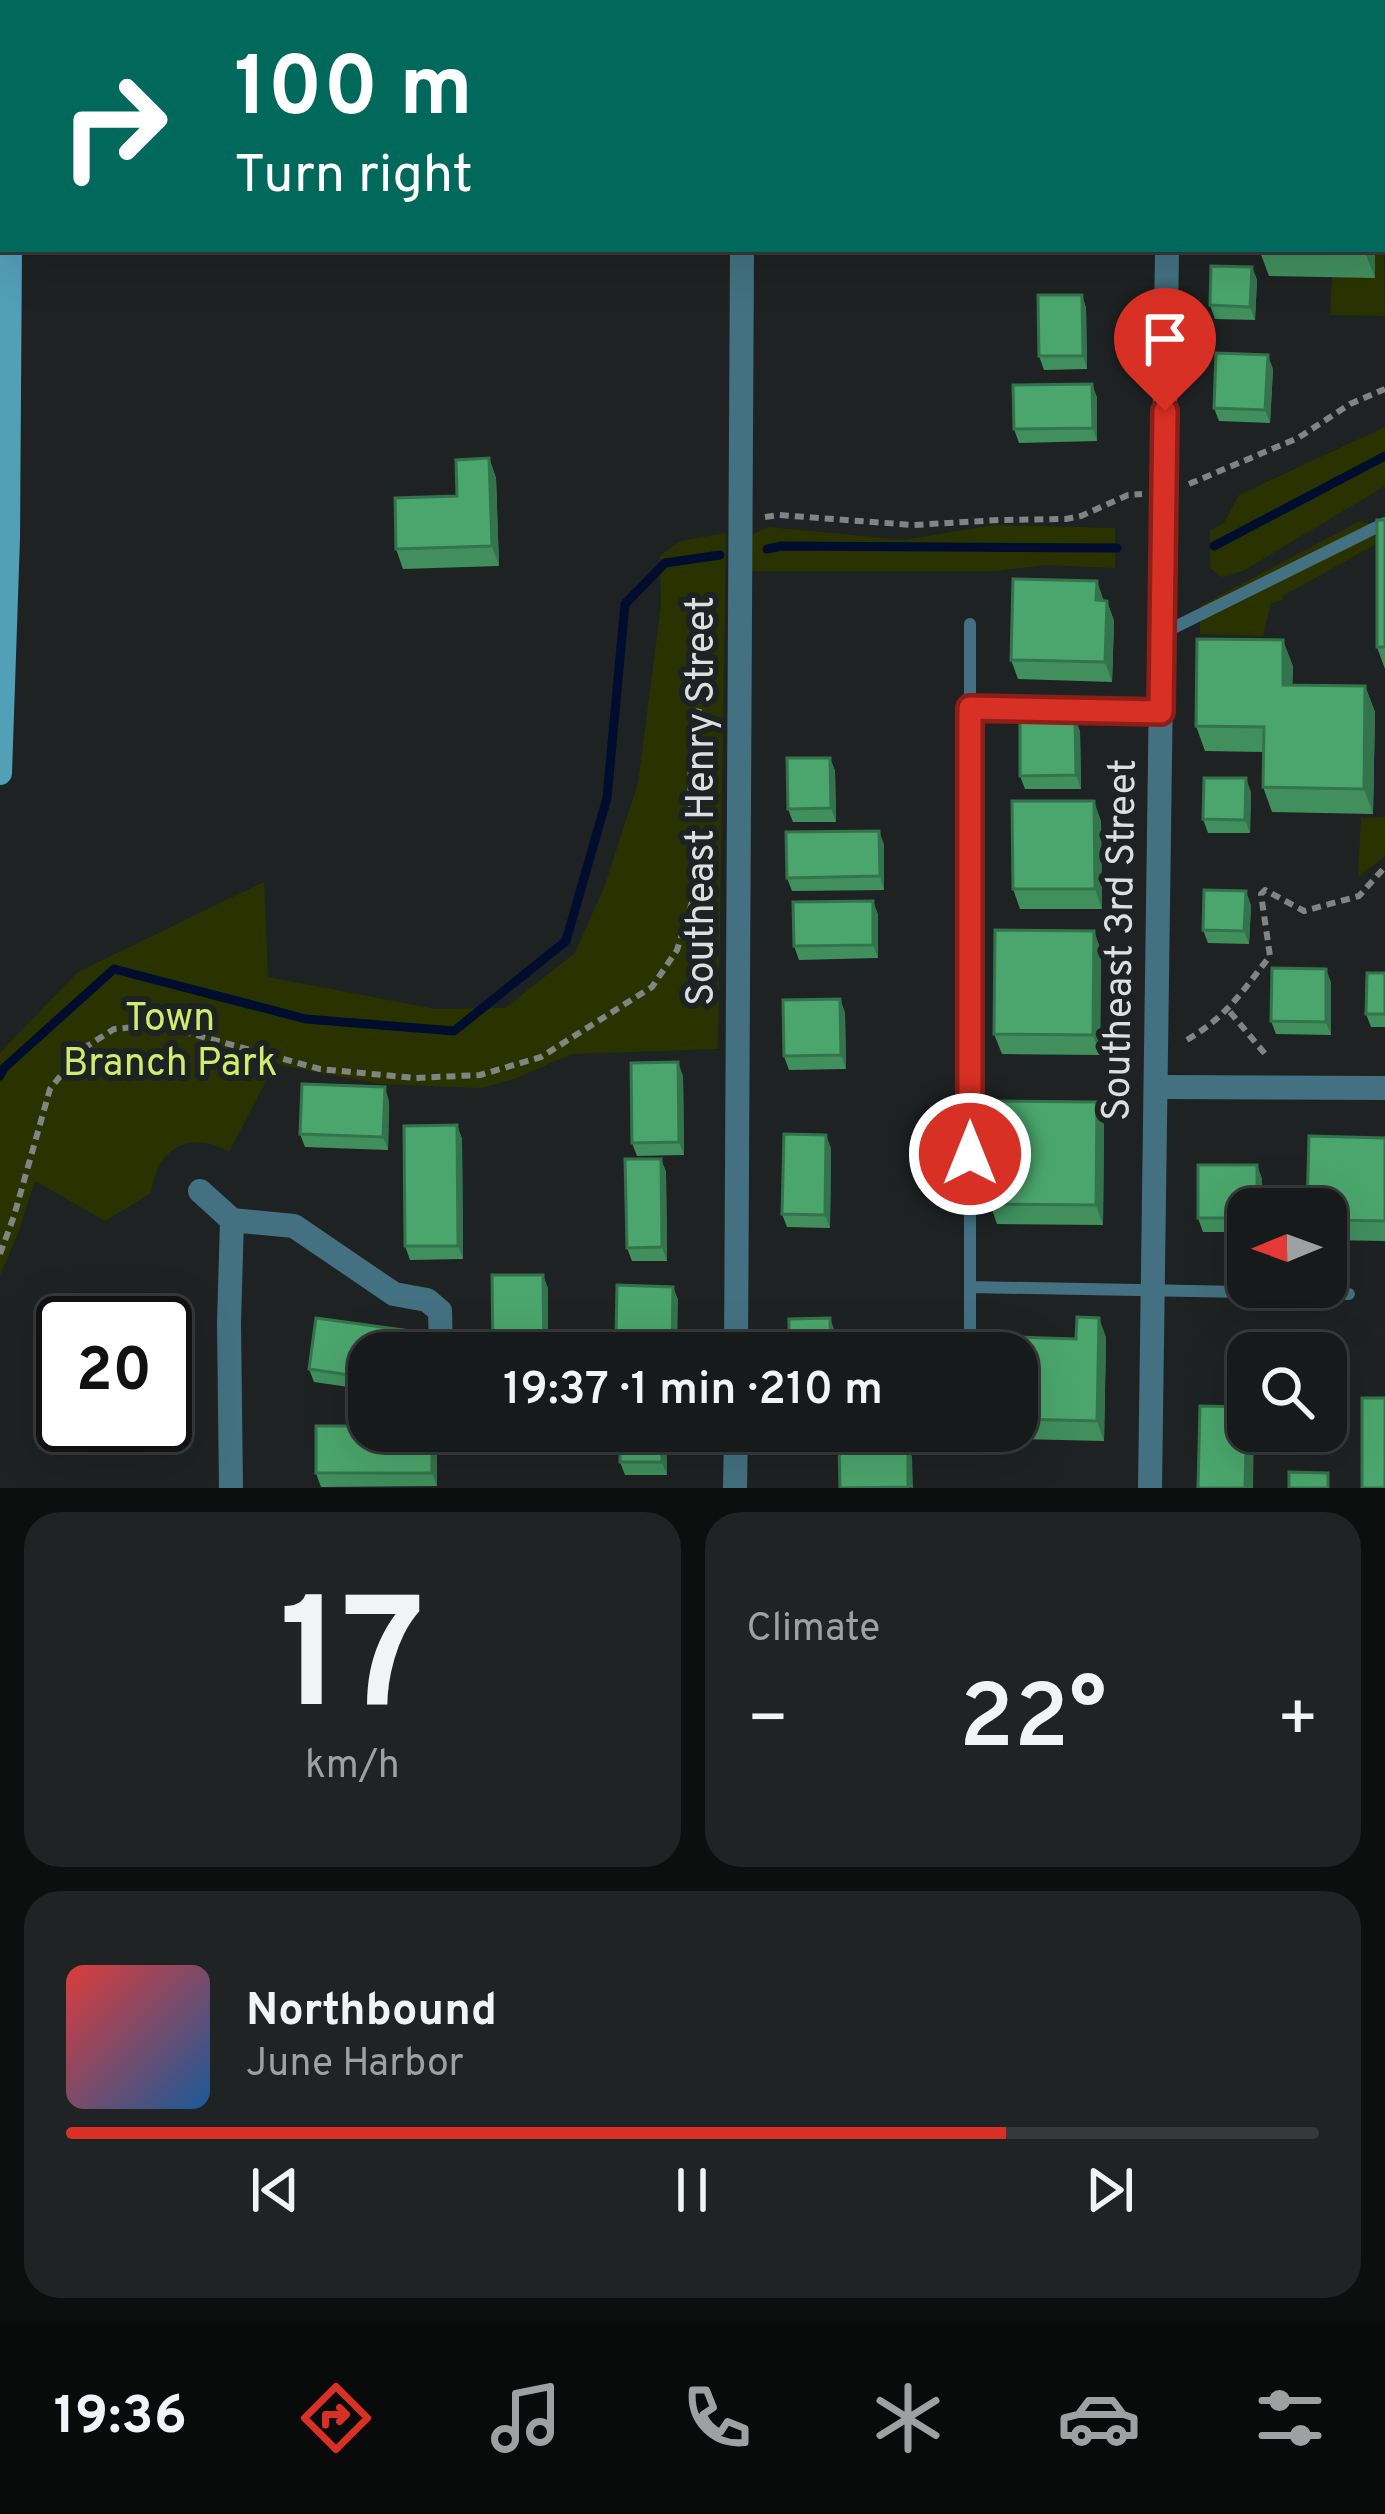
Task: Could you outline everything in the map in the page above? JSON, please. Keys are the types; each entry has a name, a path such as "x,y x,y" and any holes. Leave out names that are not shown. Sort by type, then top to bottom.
{"main road":[{"path":"0,773 10,252"}],"street":[{"name":"Southeast Henry Street","path":"736,1332 742,252"},
{"name":"Southeast 3rd Street","path":"1150,1488 1167,252"},
{"path":"1156,1087 1385,1088"},
{"path":"200,1191 232,1220 294,1226 394,1294 427,1300 440,1311 441,1332"},
{"path":"231,1488 232,1220"},
{"path":"735,1488 736,1452"}],"lane":[{"path":"1162,634 1385,523"},
{"path":"970,624 970,1332"},
{"path":"970,708 1161,712"},
{"path":"970,1287 1349,1294"}],"path":[{"path":"1177,491 1298,437 1350,404 1385,389"},
{"path":"740,536 752,520 779,515 913,525 1066,520 1128,495 1144,494"},
{"path":"0,1254 50,1089 81,1050 114,1030 174,1029 320,1069 416,1078 480,1076 541,1057 652,987 677,950 699,880 690,797 691,754 705,674 726,634 739,632"},
{"path":"1187,1040 1228,1010 1270,956 1261,894 1265,890 1304,911 1359,896 1385,868"},
{"path":"1228,1010 1266,1054"}],"green space":[{"path":"1375,252 1384,252 1385,316 1330,315 1332,277 1375,277"},
{"path":"1385,427 1385,486 1243,571 1222,577 1210,568 1210,530 1224,523 1239,495"},
{"path":"1358,522 1385,526 1385,539 1271,603 1263,636 1200,634 1200,606"},
{"path":"995,525 1115,528 1115,568 750,571 749,536 768,527 904,540"},
{"name":"Town Branch Park","path":"726,533 718,1049 571,1054 481,1088 380,1084 275,1064 229,1152 200,1143 177,1147 160,1165 151,1193 105,1221 35,1181 0,1276 0,1053 78,972 264,882 268,977 435,1009 505,1008 575,953 605,885 638,783 661,606 660,556 680,541"},
{"path":"1385,817 1383,858 1358,877 1361,818"}],"building":[{"path":"1211,266 1252,267 1250,307 1210,305"},
{"path":"1038,295 1082,295 1083,356 1039,356"},
{"path":"1216,353 1268,355 1265,410 1214,408"},
{"path":"1092,384 1093,428 1014,429 1013,385"},
{"path":"489,458 492,546 396,549 395,498 457,496 456,460"},
{"path":"1377,520 1385,520 1385,647 1377,647"},
{"path":"1013,579 1097,581 1096,600 1107,601 1105,662 1011,660"},
{"path":"1197,639 1283,640 1283,685 1365,686 1364,789 1263,787 1264,727 1196,726"},
{"path":"1075,718 1076,775 1020,776 1020,719"},
{"path":"787,758 830,758 831,808 788,809"},
{"path":"1204,778 1246,778 1245,820 1203,819"},
{"path":"1012,801 1094,801 1095,889 1013,889"},
{"path":"879,831 880,876 787,878 786,832"},
{"path":"1204,890 1246,891 1244,931 1203,930"},
{"path":"873,901 873,945 794,946 793,902"},
{"path":"995,930 1094,931 1093,1035 994,1034"},
{"path":"1272,968 1326,969 1326,1022 1271,1021"},
{"path":"1367,973 1385,973 1385,1014 1366,1014"},
{"path":"840,999 841,1055 784,1056 783,1000"},
{"path":"678,1062 679,1142 632,1143 631,1063"},
{"path":"302,1084 385,1087 383,1137 300,1134"},
{"path":"991,1101 1097,1102 1096,1205 990,1204"},
{"path":"457,1125 458,1246 405,1246 404,1126"},
{"path":"784,1134 826,1135 825,1215 782,1214"},
{"path":"1309,1136 1385,1138 1385,1221 1347,1220 1347,1188 1308,1188"},
{"path":"625,1159 661,1159 662,1247 627,1248"},
{"path":"1198,1165 1257,1165 1257,1188 1227,1188 1227,1218 1198,1218"},
{"path":"492,1275 543,1275 544,1332 493,1332"},
{"path":"617,1285 673,1287 672,1332 616,1332"},
{"path":"1077,1317 1099,1318 1097,1421 1038,1420 1038,1338 1076,1339"},
{"path":"316,1318 411,1331 348,1332 348,1375 309,1369"},
{"path":"830,1318 830,1332 789,1332 789,1319"},
{"path":"1362,1398 1385,1398 1385,1488 1362,1488"},
{"path":"1200,1406 1227,1407 1227,1452 1246,1452 1245,1488 1198,1488"},
{"path":"316,1426 348,1426 348,1452 432,1452 432,1473 316,1473"},
{"path":"620,1452 662,1452 662,1462 620,1462"},
{"path":"839,1452 908,1452 908,1487 840,1488"},
{"path":"1289,1472 1328,1473 1328,1488 1289,1488"}],"waterway":[{"path":"1214,546 1385,456"},
{"path":"767,549 1117,548"},
{"path":"0,1076 114,969 306,1019 454,1031 566,941 607,798 625,604 665,563 720,555"}],"route":[{"path":"970,1154 970,708 1161,712 1165,411"}]}
